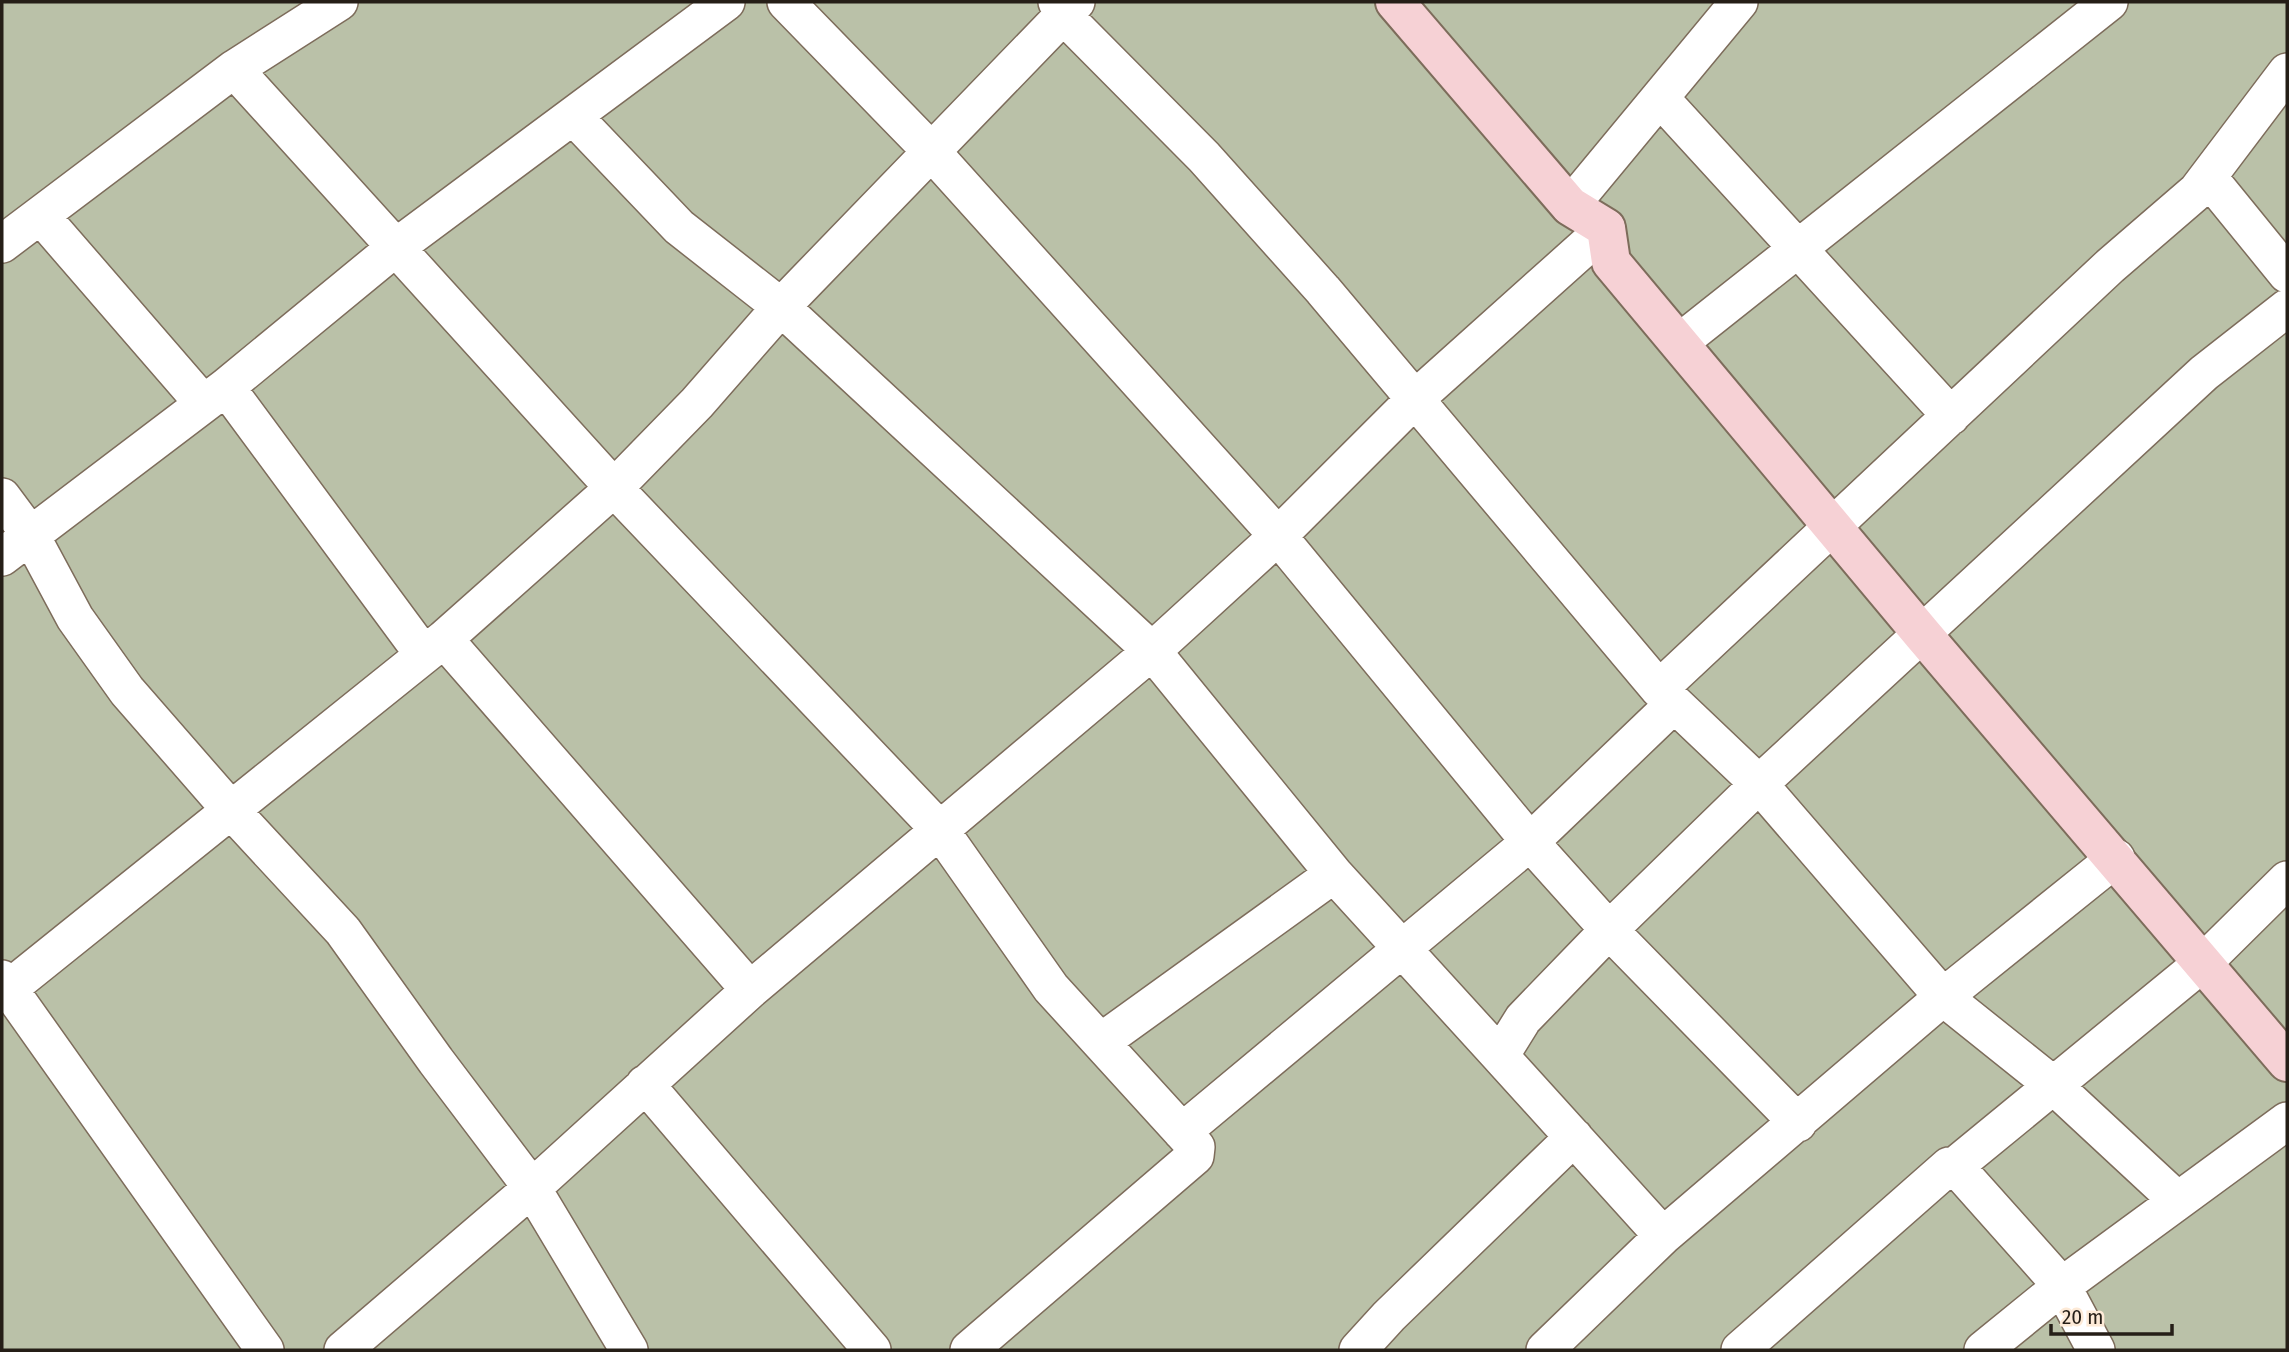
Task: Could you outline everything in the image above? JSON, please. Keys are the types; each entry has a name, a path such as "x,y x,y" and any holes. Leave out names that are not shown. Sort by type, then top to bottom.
{"street":[{"path":"2,244 234,69 339,2"},
{"path":"2,557 214,395 395,248 726,2"},
{"path":"786,2 930,150 1278,536 1530,842 1609,930 1798,1122"},
{"path":"1395,2 1570,206 1606,228"},
{"path":"1570,206 1739,2"},
{"path":"1681,342 2109,2"},
{"path":"265,1350 4,988 434,647 614,488 697,403 781,307 1065,6 1323,290 1666,697 1759,784 1942,997 2053,1085 2178,1200"},
{"path":"234,69 614,488 940,830 1051,988 1196,1147 1195,1156 969,1350"},
{"path":"1182,1132 1530,842 1832,525 2110,266 2197,191 2282,91"},
{"path":"1660,98 1951,416"},
{"path":"574,117 679,227 781,307 1152,651 1334,873 1663,1236"},
{"path":"2208,177 2287,274"},
{"path":"41,216 214,395 434,647 750,990"},
{"path":"350,1348 532,1188 750,990 1152,651 1278,536 1413,400 1606,228"},
{"path":"1606,228 1611,262 1681,342 1923,635 2205,961 2287,1062"},
{"path":"1500,1056 1523,1018 1759,784 2204,373 2287,308"},
{"path":"2,497 31,536 75,618 127,691 230,809 343,931 532,1188 629,1350"},
{"path":"1545,1350 1663,1236 1942,997 2116,858"},
{"path":"1101,1042 1334,873"},
{"path":"1740,1350 1949,1166 1955,1166 2205,961 2286,884"},
{"path":"645,1084 872,1350"},
{"path":"1983,1350 2062,1286 2287,1121"},
{"path":"1358,1350 1389,1316 1574,1138"},
{"path":"1955,1166 2062,1286 2096,1350"}],"green space":[{"path":"2,2 2287,2 2287,1350 2,1350"}]}
